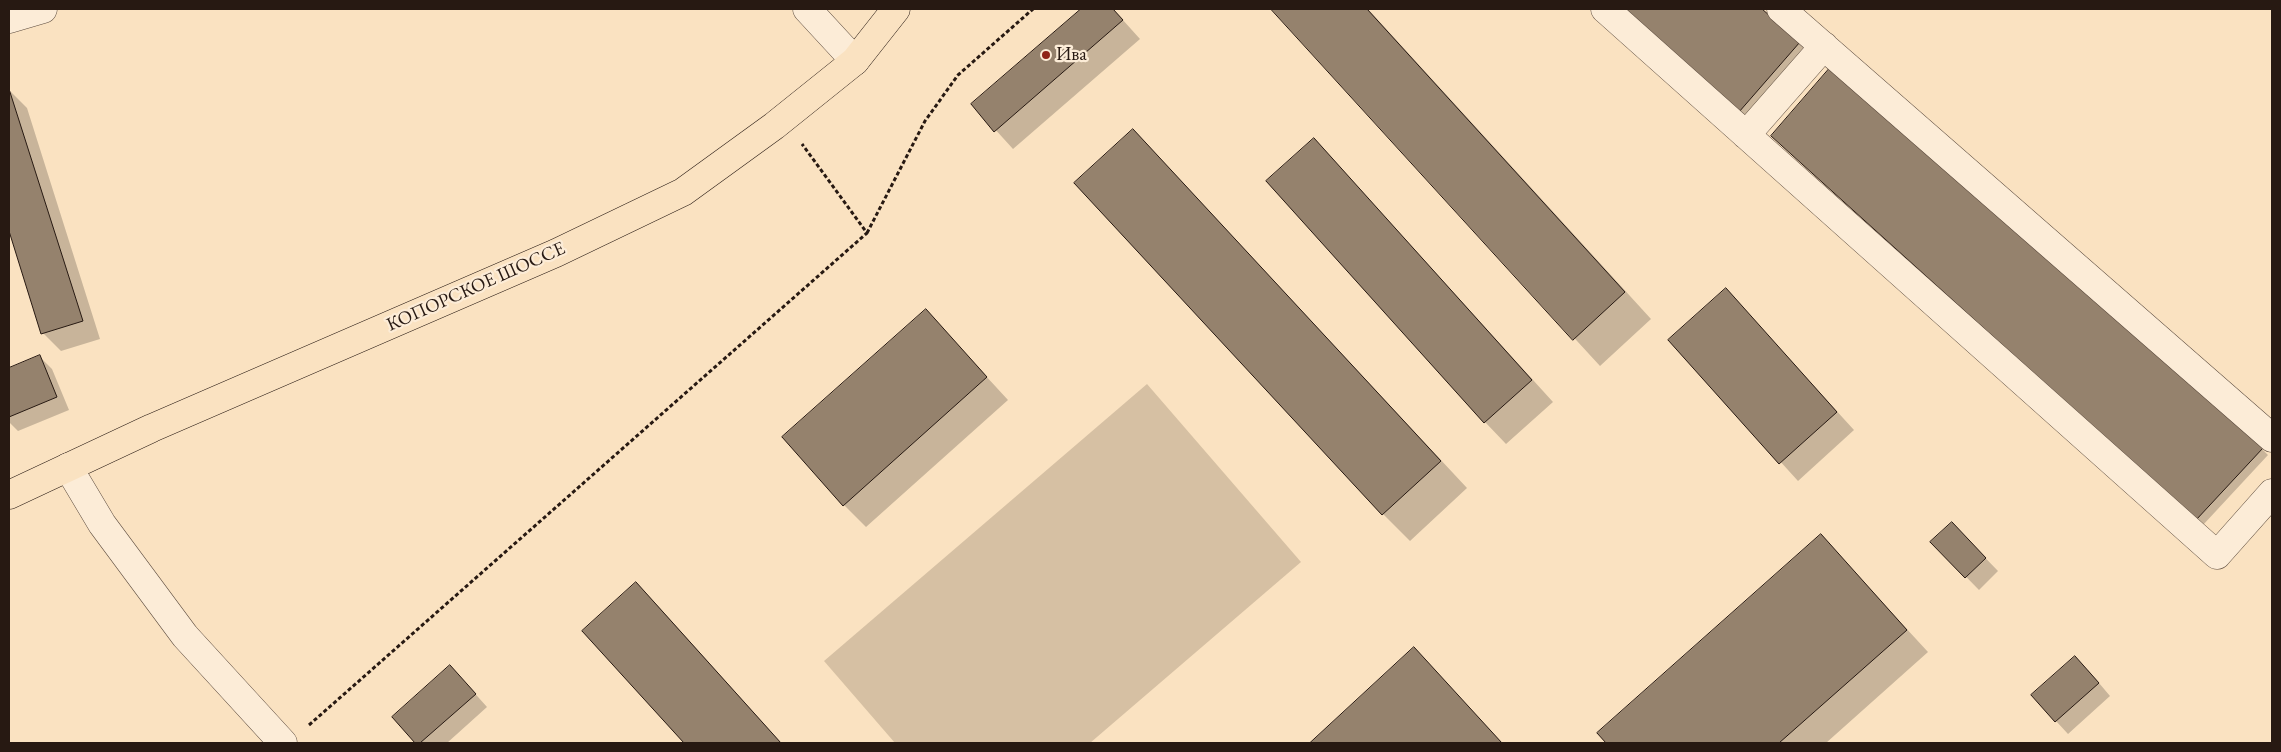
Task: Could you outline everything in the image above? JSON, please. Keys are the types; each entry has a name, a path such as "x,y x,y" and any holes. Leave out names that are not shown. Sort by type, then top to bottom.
{"main road":[{"name":"КОПОРСКОЕ ШОССЕ","path":"9,495 152,428 556,253 683,192 774,126 855,61 896,9"}],"lane":[{"path":"9,19 43,9"},
{"path":"807,9 855,61"},
{"path":"1605,9 2217,555 2272,493"},
{"path":"1781,9 2272,438"},
{"path":"1746,135 1824,46"},
{"path":"68,467 102,524 185,636 293,737"}],"path":[{"path":"293,737 867,233 926,121 958,75 1033,9"},
{"path":"801,142 867,233"}],"shaded area":[{"path":"1147,384 1301,562 1090,743 895,743 824,661"}],"building":[{"path":"1081,9 1113,9 1123,20 994,132 971,104"},
{"path":"1271,9 1367,9 1625,292 1573,340"},
{"path":"1624,9 1762,9 1800,42 1739,112"},
{"path":"1829,69 2263,448 2196,520 1771,136"},
{"path":"9,89 83,321 41,334 9,231"},
{"path":"1133,129 1441,461 1382,515 1074,183"},
{"path":"1314,138 1532,380 1484,423 1266,181"},
{"path":"1726,288 1837,412 1779,464 1668,340"},
{"path":"926,309 987,377 843,506 782,437"},
{"path":"40,355 57,397 9,417 9,368"},
{"path":"1952,522 1986,558 1965,578 1930,542"},
{"path":"1821,534 1907,630 1779,743 1606,743 1597,733"},
{"path":"636,582 781,743 684,743 582,631"},
{"path":"1414,647 1502,743 1310,743"},
{"path":"2075,656 2099,683 2055,722 2031,695"},
{"path":"450,665 476,694 420,743 415,743 392,717"}],"place":[{"name":"Ива","path":"1046,55"}]}
